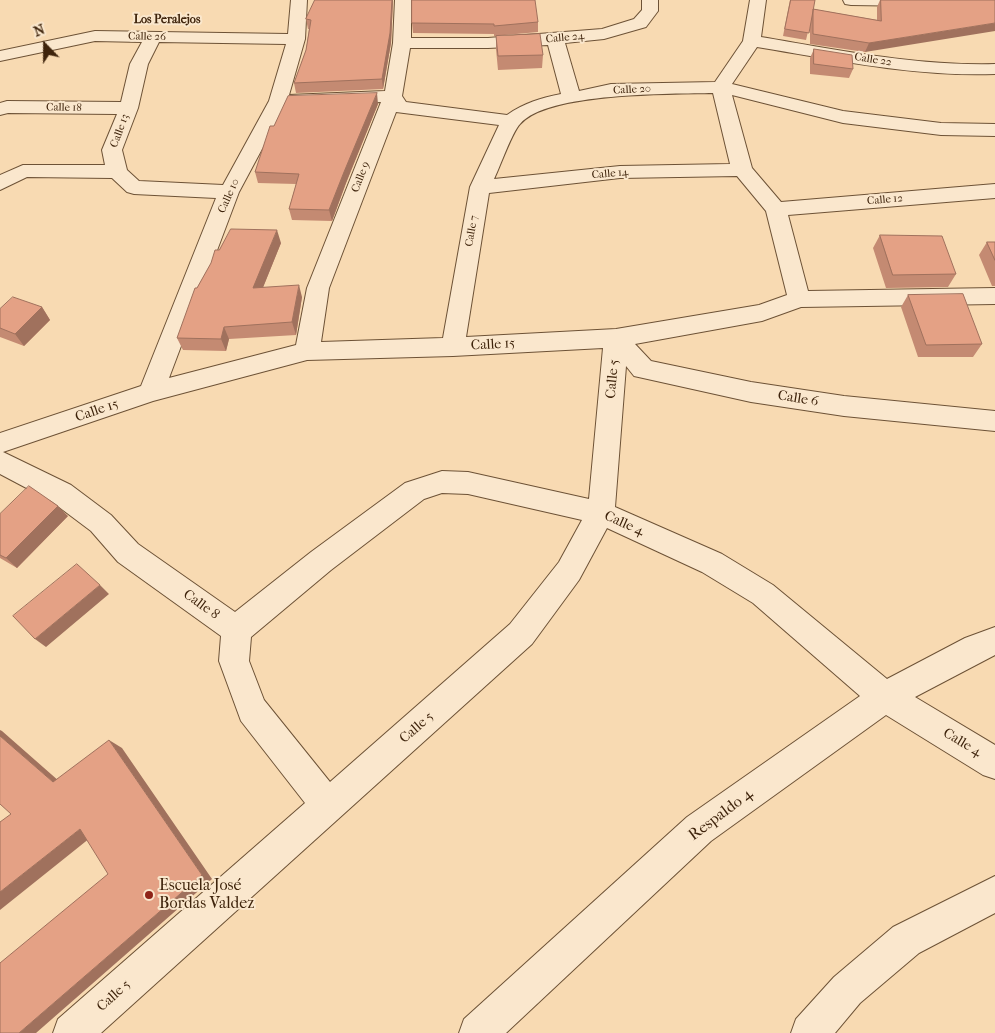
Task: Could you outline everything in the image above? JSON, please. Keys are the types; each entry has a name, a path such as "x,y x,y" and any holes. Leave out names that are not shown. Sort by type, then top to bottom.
{"street":[{"name":"Calle 10","path":"151,392 180,322 229,192 278,101 296,39 299,0"},
{"name":"Calle 9","path":"307,351 318,288 393,96 402,43 402,0"},
{"name":"Calle 24","path":"402,43 488,43 604,34 640,23 650,11 650,0"},
{"path":"758,0 752,41 721,87 742,170 776,209 799,299"},
{"path":"851,0 928,1"},
{"name":"Calle 26","path":"0,56 95,36 296,39"},
{"name":"Calle 13","path":"117,172 112,150 129,108 139,64 153,37"},
{"path":"554,39 571,97"},
{"name":"Calle 22","path":"752,41 906,66 970,71 995,69"},
{"name":"Calle 20","path":"511,121 523,112 541,104 611,90 721,87 843,117 941,129 995,130"},
{"path":"278,101 393,96 399,107 413,110 450,112 511,121"},
{"name":"Calle 18","path":"0,109 7,107 129,108"},
{"name":"Calle 7","path":"453,347 480,188 511,121"},
{"name":"Calle 14","path":"480,188 620,172 742,170"},
{"path":"0,183 23,171 117,172 134,187 229,192"},
{"name":"Calle 12","path":"776,209 995,191"},
{"name":"Calle 15","path":"0,443 151,392 307,351 453,347 616,338 762,312 799,299 995,296"},
{"name":"Calle 6","path":"616,338 643,369 751,392 835,405 995,421"},
{"name":"Calle 5","path":"72,1033 521,634 569,571 601,513 616,338"},
{"name":"Calle 8","path":"0,462 61,493 101,523 128,553 236,630"},
{"name":"Calle 4","path":"236,630 321,561 415,491 442,482 468,483 601,513 712,563 763,594 885,697 995,763"},
{"path":"236,630 234,660 252,710 328,805"},
{"name":"Respaldo 4","path":"478,1033 699,829 885,697 976,648 995,641"},
{"path":"810,1033 846,990 906,940 995,894"}],"building":[{"path":"315,0 392,0 390,33 382,79 294,83 306,50 311,20 306,19"},
{"path":"412,0 535,0 538,22 494,26 494,24 412,23"},
{"path":"791,0 815,0 809,33 785,29"},
{"path":"881,0 995,0 995,23 869,43 813,34 813,9 881,21"},
{"path":"540,34 543,55 498,56 496,36"},
{"path":"814,49 852,55 853,69 814,64"},
{"path":"377,93 329,210 289,209 299,174 255,172 270,126 274,126 288,96"},
{"path":"231,229 277,230 253,288 299,285 292,322 224,327 221,339 177,338 195,288 197,288 211,263 215,250 219,250"},
{"path":"880,235 942,236 956,274 893,275"},
{"path":"987,242 995,242 995,260"},
{"path":"963,294 982,344 926,345 908,295"},
{"path":"13,297 42,307 15,334 0,328 0,309"},
{"path":"29,486 58,506 6,558 0,555 0,514"},
{"path":"77,564 100,585 35,639 13,616"},
{"name":"Escuela José Bordas Valdez","path":"0,736 53,782 109,740 202,875 19,1033 0,1033 0,963 108,874 80,829 0,892 0,822 11,814 0,804"}],"place":[{"name":"Escuela José Bordas Valdez","path":"149,895"}],"district":[{"name":"Los Peralejos","path":"167,20"}]}
